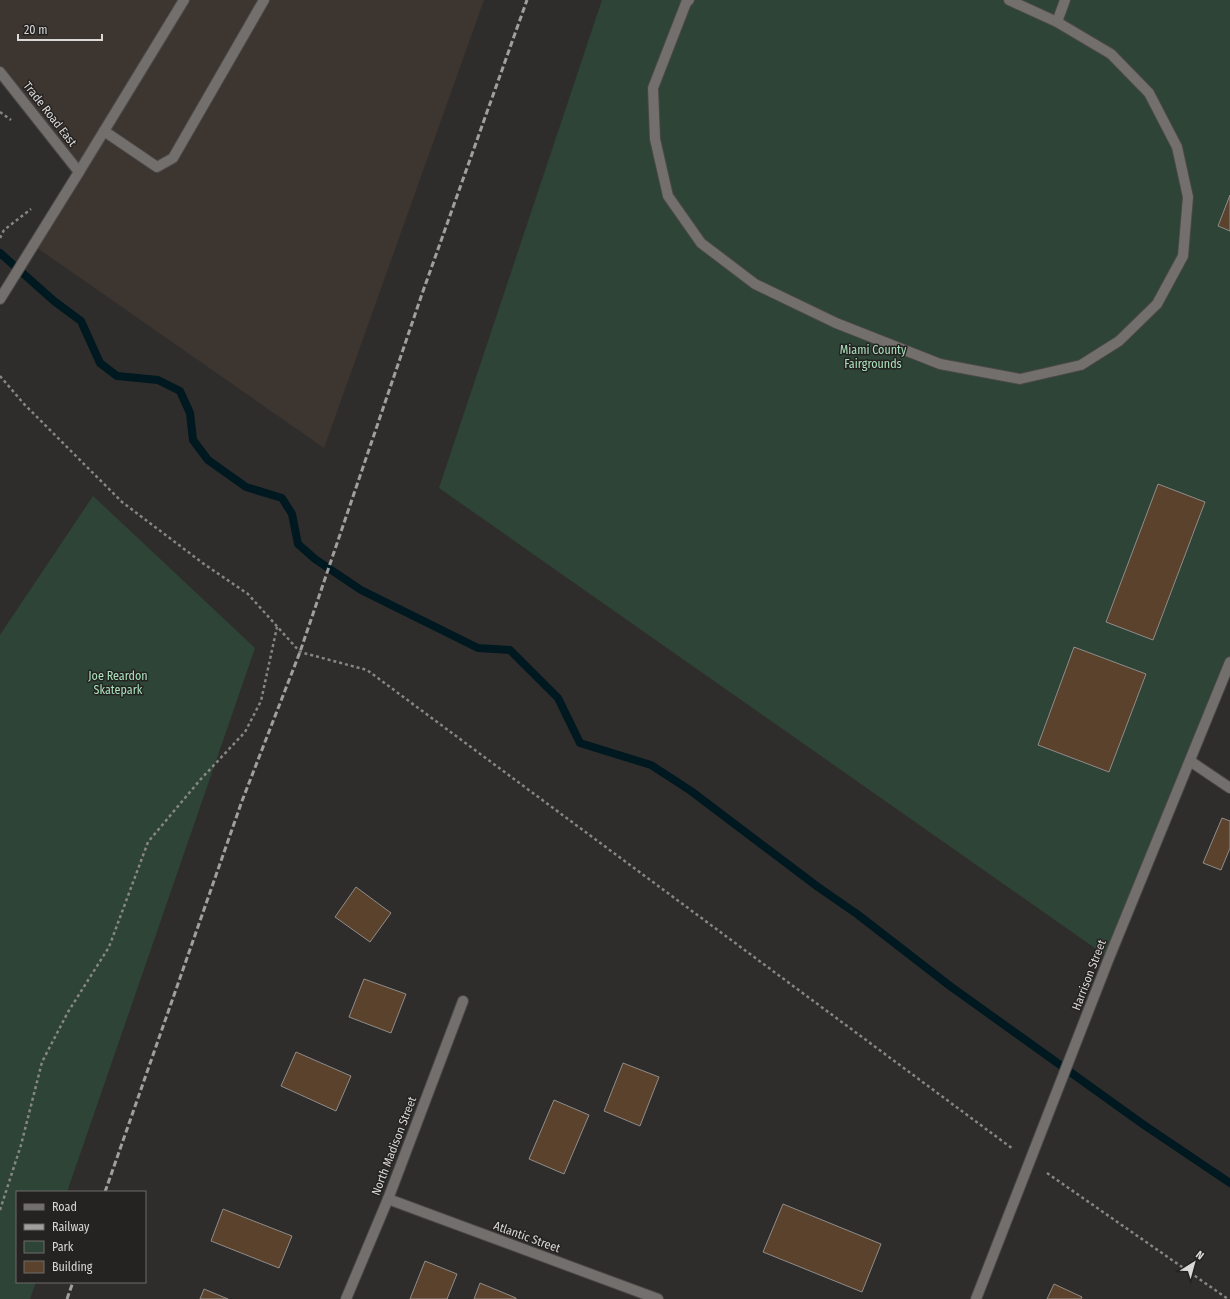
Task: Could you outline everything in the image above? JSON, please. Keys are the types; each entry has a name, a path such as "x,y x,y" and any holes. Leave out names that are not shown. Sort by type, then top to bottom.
{"street":[{"path":"0,299 184,0"},
{"path":"104,131 157,166 173,158 264,0"},
{"path":"689,0 686,3 654,88 655,139 668,196 701,243 754,284 836,323 940,364 1020,379 1081,365 1119,341 1157,304 1183,256 1188,197 1177,147 1149,93 1111,54 1057,22 1009,0"},
{"path":"1057,22 1065,0"},
{"name":"Trade Road East","path":"0,72 79,172"},
{"name":"Harrison Street","path":"976,1299 1110,958 1230,662"},
{"path":"1190,761 1230,788"},
{"name":"North Madison Street","path":"346,1299 388,1199 464,1001"},
{"name":"Atlantic Street","path":"388,1199 658,1299"}],"path":[{"path":"0,112 12,121"},
{"path":"0,238 4,230 35,206"},
{"path":"0,376 24,404 122,502 204,564 248,594 300,652 367,670 1031,1162 1228,1299"},
{"path":"0,1210 21,1145 42,1062 68,1012 109,947 148,842 200,780 245,732 261,701 277,626"}],"shaded area":[{"path":"0,0 484,0 324,448 33,245 79,172 0,72"}],"green space":[{"name":"Miami County Fairgrounds","path":"602,0 1230,0 1230,662 1109,958 439,488"},
{"name":"Joe Reardon Skatepark","path":"93,496 255,648 67,1191 16,1191 16,1283 36,1283 30,1299 0,1299 0,635"}],"building":[{"path":"1230,195 1230,231 1218,226"},
{"path":"1158,484 1205,502 1153,640 1106,622"},
{"path":"1074,647 1146,674 1109,772 1038,745"},
{"path":"1222,818 1230,821 1230,848 1221,870 1203,863"},
{"path":"356,887 391,913 370,942 335,917"},
{"path":"364,979 406,994 391,1033 349,1017"},
{"path":"296,1052 351,1076 336,1111 281,1086"},
{"path":"623,1063 659,1077 640,1126 604,1111"},
{"path":"554,1100 589,1115 564,1174 529,1159"},
{"path":"783,1204 881,1244 862,1292 763,1252"},
{"path":"223,1209 292,1236 279,1268 211,1241"},
{"path":"425,1261 457,1274 447,1299 410,1299"},
{"path":"480,1283 516,1298 516,1299 474,1299"},
{"path":"1054,1284 1082,1297 1081,1299 1047,1299"},
{"path":"204,1289 228,1299 200,1299"}],"waterway":[{"path":"0,253 54,301 81,321 100,363 117,376 158,380 180,391 190,413 193,440 208,460 246,487 282,498 292,514 298,544 315,559 361,590 478,648 510,650 558,698 580,743 651,765 691,791 818,887 857,914 950,986 1144,1125 1230,1183"}],"railway":[{"path":"105,1191 242,801 300,652 422,294 527,0"},
{"path":"67,1299 73,1283"}]}
